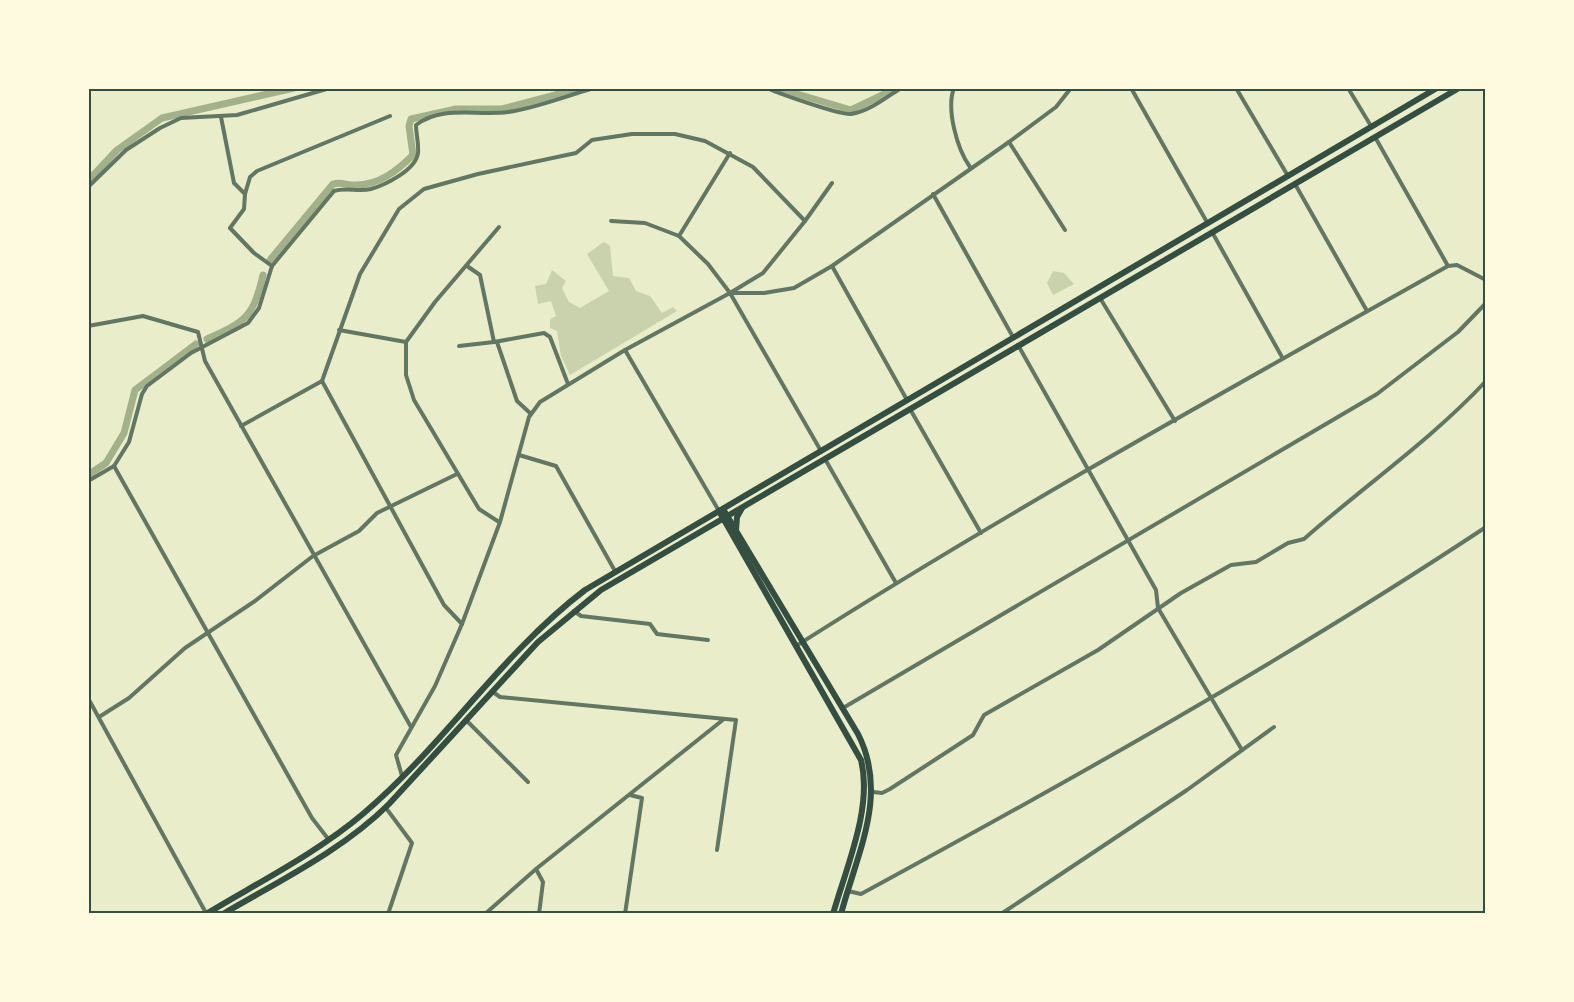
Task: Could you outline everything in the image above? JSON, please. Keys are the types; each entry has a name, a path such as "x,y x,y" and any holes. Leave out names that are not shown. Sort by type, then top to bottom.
{"main road":[{"path":"223,914 341,843 386,808 538,642 601,590 821,451 1437,88"},
{"path":"206,913 329,840 364,813 402,776 542,626 585,590 615,571 723,513 745,505 1459,88"},
{"path":"736,530 737,517 745,505"},
{"path":"723,513 736,530 856,748 864,773 862,811 833,914"},
{"path":"723,513 799,644 842,709 867,753 873,792 870,813 841,914"}],"street":[{"path":"88,187 126,150 160,128 181,118 221,117 330,88"},
{"path":"88,481 114,466 129,442 142,394 147,386 191,352 248,323 259,308 272,266 334,190 344,187 370,189 400,174 415,162 418,152 416,125 424,119 445,113 508,112 594,88"},
{"path":"767,88 794,99 851,114 883,100 901,88"},
{"path":"954,88 950,100 963,158 970,168"},
{"path":"730,293 764,293 794,288 832,266 1056,107 1071,88"},
{"path":"1131,88 1208,224"},
{"path":"1236,88 1288,176"},
{"path":"1348,88 1371,127"},
{"path":"272,266 254,253 230,228 244,209 250,177 257,171 390,116"},
{"path":"221,117 234,183 245,194"},
{"path":"241,426 322,381 360,274 399,209 424,189 478,174 576,153 592,140 632,134 675,134 705,141 753,167 805,221"},
{"path":"1375,137 1448,266"},
{"path":"1009,142 1065,230"},
{"path":"679,237 730,153"},
{"path":"402,776 396,757 435,686 462,624 500,522 530,413 540,402 568,384 763,273 832,183"},
{"path":"1295,184 1367,312"},
{"path":"933,194 1013,338"},
{"path":"611,221 645,223 679,237 708,264 730,293 821,451"},
{"path":"499,227 435,302 406,342 406,375 414,400 478,509 500,522"},
{"path":"1212,232 1282,357"},
{"path":"799,644 981,533 1282,357 1448,266 1457,265 1485,280"},
{"path":"467,266 480,275 496,342 517,401 530,413"},
{"path":"832,266 907,400"},
{"path":"1100,298 1175,421"},
{"path":"842,709 1377,394 1458,332 1485,303"},
{"path":"88,326 143,316 198,332 204,347 205,361 412,728"},
{"path":"339,330 406,342"},
{"path":"459,345 496,342 543,333 550,337 568,384"},
{"path":"1018,345 1127,543 1156,590 1158,608 1209,698 1242,750"},
{"path":"625,350 715,504 723,513"},
{"path":"322,381 444,605 462,624"},
{"path":"873,792 882,793 890,789 973,735 984,715 1098,650 1158,608 1231,565 1256,562 1287,543 1304,539 1420,443 1464,404 1485,381"},
{"path":"909,409 981,533"},
{"path":"519,455 556,466 615,571"},
{"path":"825,458 897,583"},
{"path":"114,466 312,818 329,840"},
{"path":"99,717 129,698 170,660 313,556 358,531 377,513 457,474"},
{"path":"847,891 861,894 1039,798 1406,579 1485,527"},
{"path":"574,610 581,616 650,624 657,634 708,640"},
{"path":"493,692 500,697 736,720 717,850"},
{"path":"88,698 206,913"},
{"path":"485,914 536,869 724,718"},
{"path":"466,720 528,782"},
{"path":"1001,914 1188,790 1274,728"},
{"path":"625,914 642,798 629,795"},
{"path":"386,808 412,843 388,914"},
{"path":"536,869 543,882 539,914"}],"green space":[{"path":"604,242 610,246 613,276 629,278 636,291 650,296 662,313 673,307 677,311 570,375 561,356 557,331 550,328 550,319 556,316 551,301 538,304 535,286 546,284 552,270 566,281 562,288 569,302 580,308 609,291 587,254"},
{"path":"1053,271 1064,273 1074,284 1053,295 1047,283"}],"waterway":[{"path":"88,181 117,150 162,118 294,88"},
{"path":"270,260 333,184 372,183 394,172 413,155 409,126 411,119 456,109 502,109 582,88"},
{"path":"777,88 851,110 897,88"},
{"path":"207,339 246,317 255,301 263,275"},
{"path":"88,475 106,463 124,433 135,390 196,344"}]}
